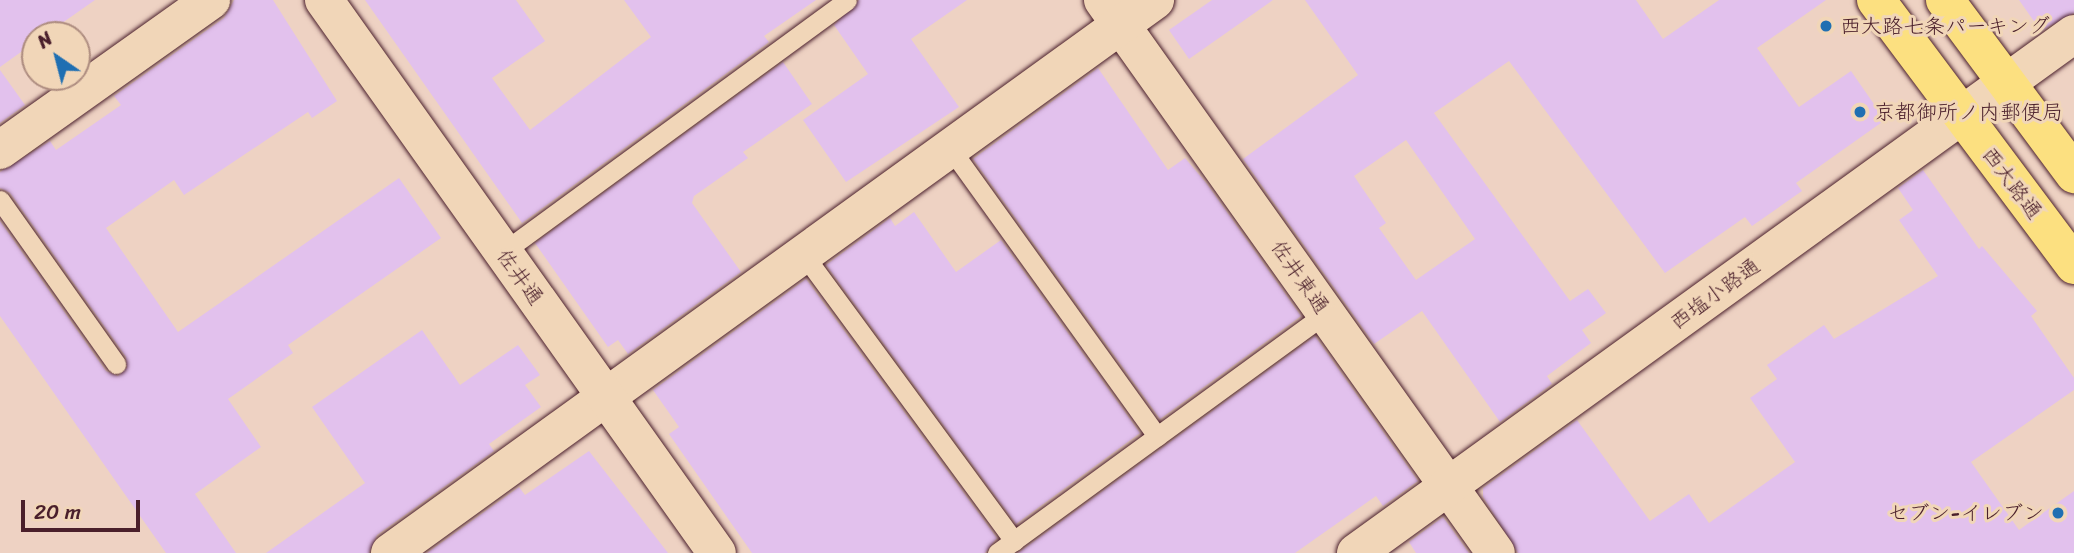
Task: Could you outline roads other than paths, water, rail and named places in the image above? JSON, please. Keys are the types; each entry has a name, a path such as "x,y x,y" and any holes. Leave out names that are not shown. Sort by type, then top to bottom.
{"main road":[{"name":"西大路通","path":"1876,0 2074,265"},
{"path":"1945,0 2074,174"}],"street":[{"path":"0,150 211,0"},
{"name":"佐井通","path":"324,0 717,553"},
{"path":"390,553 950,148 1112,12 1155,0"},
{"name":"佐井東通","path":"1112,12 1496,553"},
{"name":"西塩小路通","path":"1356,553 2074,34"}],"lane":[{"path":"503,252 848,0"},
{"path":"950,148 1157,436"},
{"path":"0,200 116,364"},
{"path":"804,255 1014,541"},
{"path":"997,553 1326,313"}],"place":[{"name":"西大路七条パーキング","path":"1826,26"},
{"name":"京都御所ノ内郵便局","path":"1860,112"},
{"name":"セブン-イレブン","path":"2058,513"}]}
